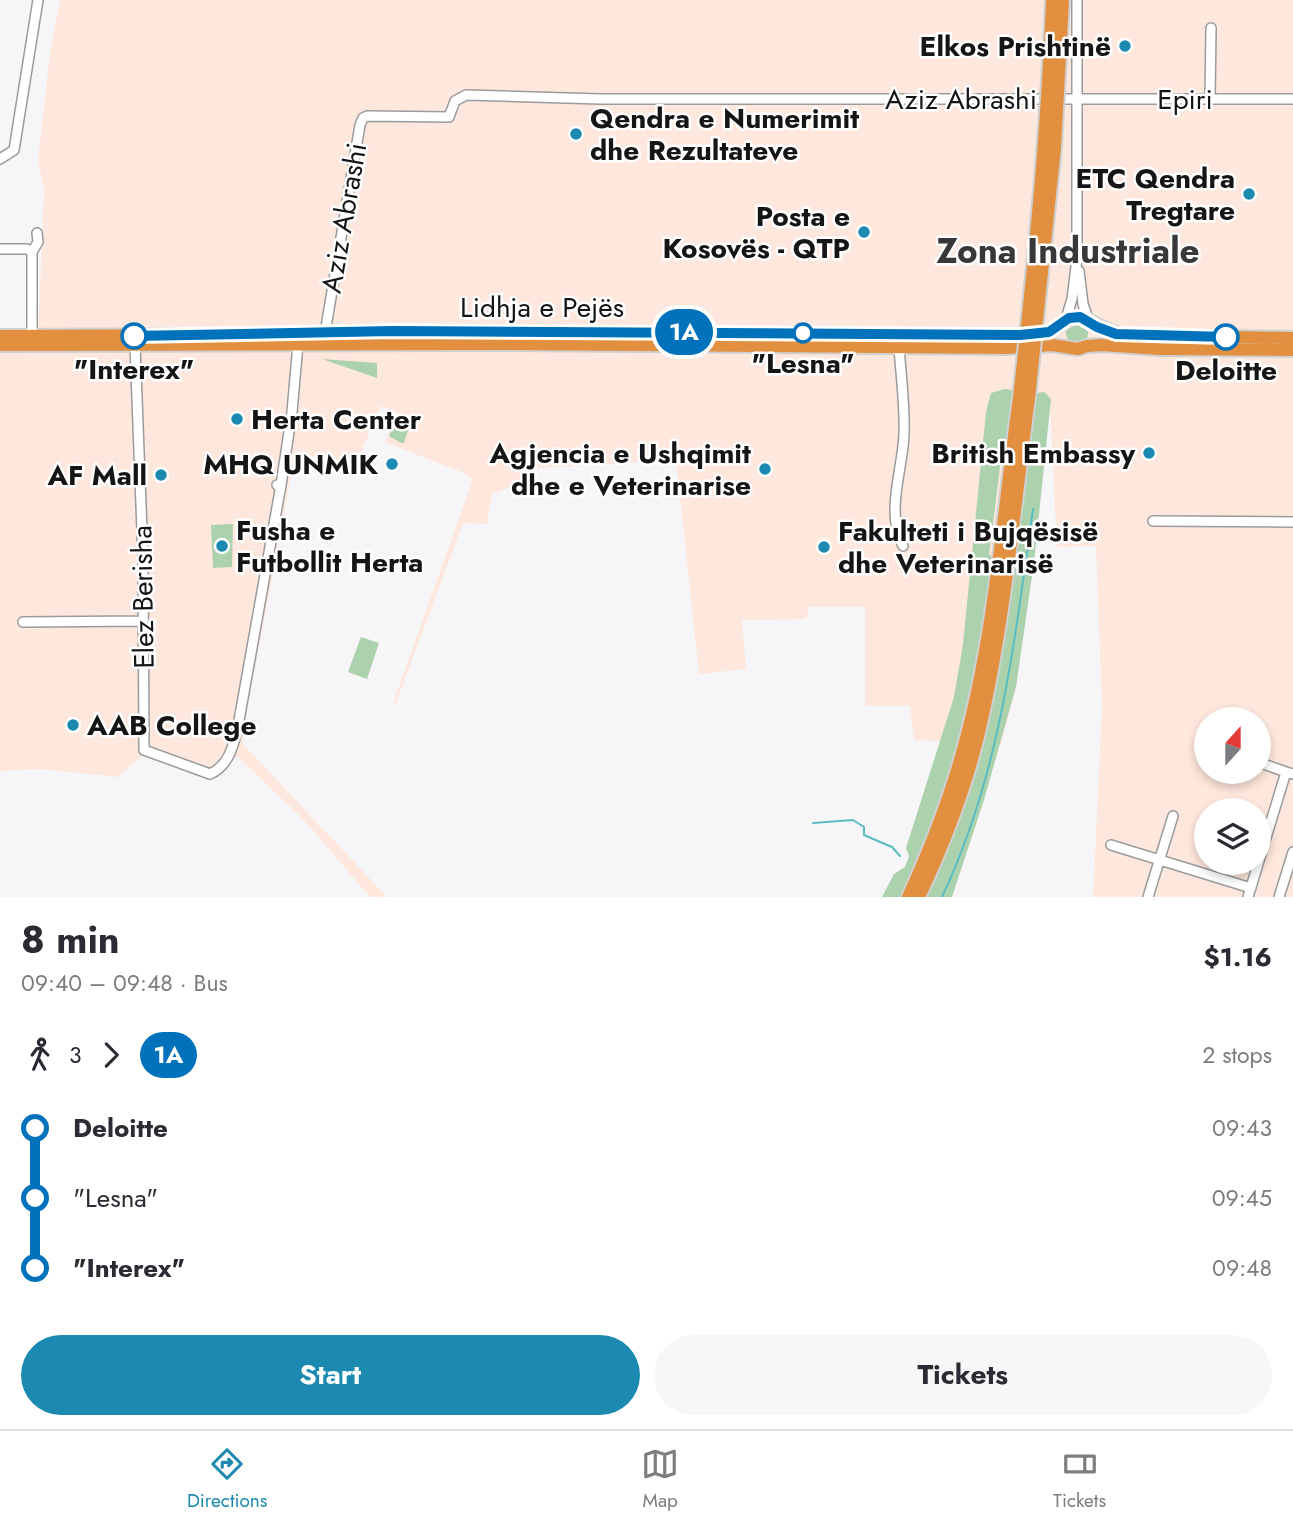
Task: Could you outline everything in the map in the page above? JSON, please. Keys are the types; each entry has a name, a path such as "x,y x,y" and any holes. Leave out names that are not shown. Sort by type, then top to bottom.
{"highway":[{"path":"919,897 953,817 984,712 1000,618 1042,186 1052,0"},
{"path":"908,897 943,814 973,712 1023,398 1055,147 1063,0"},
{"name":"Lidhja e Pejës","path":"33,338 61,335 168,336 419,331 1020,335 1049,332 1069,318 1080,317 1110,332 1124,335 1293,338"},
{"path":"1064,323 1061,337 1068,347"},
{"path":"1087,346 1093,335 1090,323"},
{"path":"0,337 33,338"},
{"path":"0,345 33,338"},
{"name":"Lidhja e Pejës","path":"33,338 133,345 1007,348 1042,345 1078,349 1087,346 1293,350"},
{"path":"1007,348 1078,354 1160,349"}],"street":[{"path":"0,159 14,150 38,0"},
{"path":"1064,323 1072,299 1077,259 1077,0"},
{"path":"1210,99 1211,28"},
{"name":"Aziz Abrashi","path":"325,332 360,125 367,116 449,117 457,98 466,95 600,99 1077,99"},
{"name":"Epiri","path":"1077,99 1293,99"},
{"path":"33,338 32,252 38,242 37,233"},
{"path":"0,249 27,249 32,252"},
{"path":"1077,259 1083,304 1090,323"},
{"path":"0,331 33,338"},
{"path":"0,351 33,338"},
{"name":"Elez Berisha","path":"133,345 143,621 144,750 210,774 218,769 231,753 238,726 292,412 298,344"},
{"path":"899,347 904,436 896,505 898,533 903,546"},
{"path":"1153,521 1293,522"},
{"path":"23,622 143,621"},
{"path":"1111,845 1160,859 1249,892 1290,773 1271,766"},
{"path":"1148,897 1173,816"},
{"path":"1279,897 1293,852"}],"shaded area":[{"path":"60,0 1293,0 1293,897 1093,897 1102,707 1096,546 1057,547 1050,406 1016,687 1001,744 914,740 910,706 865,706 865,607 809,607 806,619 742,620 746,669 699,674 676,460 525,469 523,482 492,494 487,524 463,523 396,703 393,703 473,479 385,442 397,413 381,406 353,471 296,450 243,744 387,897 370,897 303,819 238,757 215,767 204,768 151,748 118,777 39,769 0,771 0,340 38,339 44,189 38,160 50,53"}],"green space":[{"path":"1077,322 1085,325 1088,333 1085,341 1077,344 1069,341 1066,333 1069,325"},
{"path":"322,359 377,363 377,378"},
{"path":"1005,389 1044,392 1051,399 1034,562 1016,687 984,800 952,897 882,897 894,874 905,867 909,856 906,848 954,697 963,644 986,412 991,393","holes":["1001,459 1025,462 1014,559 989,555"]},
{"path":"399,417 410,424 404,443 389,436 396,418"},
{"name":"Fusha e Futbollit Herta","path":"233,524 232,567 213,568 211,525"},
{"path":"361,637 379,643 367,679 348,672"}],"waterway":[{"path":"942,897 962,850 992,755 1011,658 1033,509"},
{"path":"813,823 853,820 864,827 864,835 892,847 900,856"}],"bus line":[{"name":"1A","path":"134,336 393,331 1031,335 1049,332 1063,325 1069,318 1080,317 1116,334 1147,337 1226,337"}],"place":[{"name":"Elkos Prishtinë","path":"1125,46"},
{"name":"Qendra e Numerimit dhe Rezultateve","path":"576,134"},
{"name":"ETC Qendra Tregtare","path":"1249,194"},
{"name":"Posta e Kosovës - QTP","path":"864,232"},
{"name":"\"Lesna\"","path":"803,333"},
{"name":"\"Interex\"","path":"134,336"},
{"name":"Deloitte","path":"1226,337"},
{"name":"Herta Center","path":"237,419"},
{"name":"British Embassy","path":"1149,453"},
{"name":"MHQ UNMIK","path":"392,464"},
{"name":"Agjencia e Ushqimit dhe e Veterinarise","path":"765,469"},
{"name":"AF Mall","path":"161,475"},
{"name":"Fusha e Futbollit Herta","path":"222,546"},
{"name":"Fakulteti i Bujqësisë dhe Veterinarisë","path":"824,547"},
{"name":"AAB College","path":"73,725"}],"district":[{"name":"Zona Industriale","path":"1068,251"}]}
